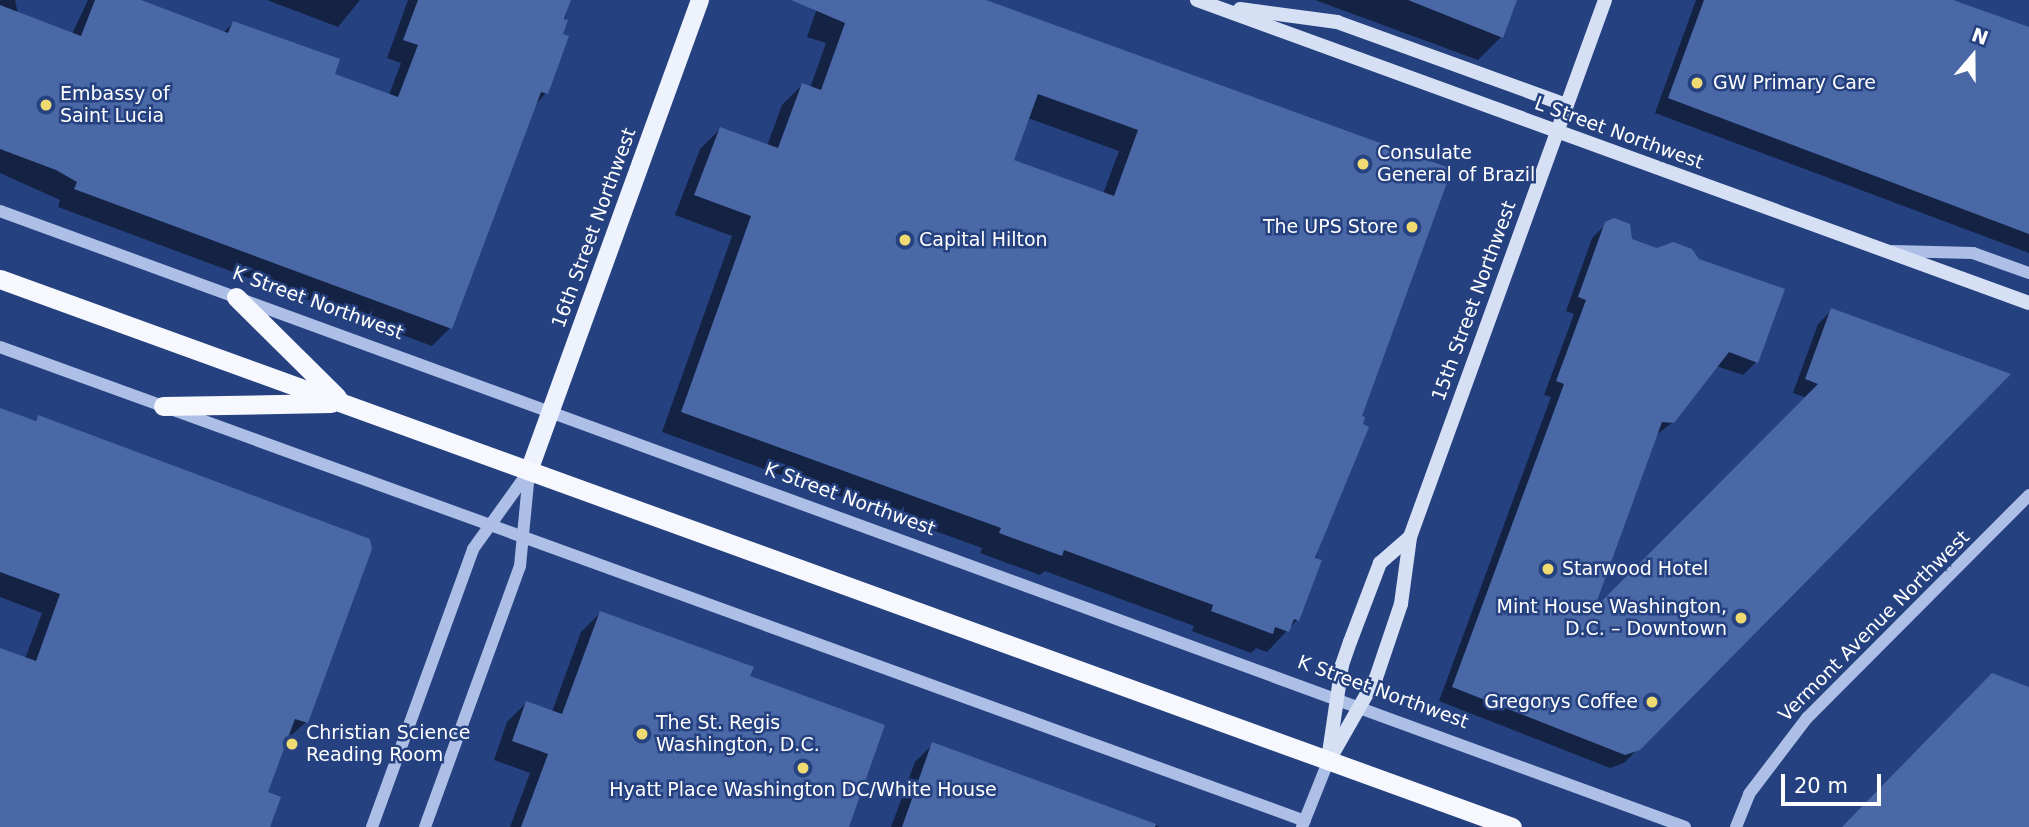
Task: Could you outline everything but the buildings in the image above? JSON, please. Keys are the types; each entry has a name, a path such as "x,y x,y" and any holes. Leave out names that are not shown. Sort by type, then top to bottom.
{"highway":[{"path":"0,279 1511,827"},
{"path":"236,298 343,403"},
{"path":"163,406 343,403"}],"main road":[{"name":"16th Street Northwest","path":"529,471 700,0"},
{"name":"L Street Northwest","path":"1197,0 2029,303"},
{"name":"15th Street Northwest","path":"1328,762 1376,678 1401,604 1409,537 1605,0"},
{"path":"1213,6 1337,22 1566,105"},
{"name":"15th Street Northwest","path":"1328,762 1342,665 1380,563 1409,537"}],"street":[{"name":"K Street Northwest","path":"0,212 1685,827"},
{"path":"1886,251 1973,253 2029,273"},
{"path":"0,347 1303,824"},
{"name":"16th Street Northwest","path":"372,827 473,549 529,471"},
{"name":"16th Street Northwest","path":"425,827 512,591 524,537 529,471"},
{"name":"Vermont Avenue Northwest","path":"1736,827 1749,794 1807,718 2029,495"},
{"name":"15th Street Northwest","path":"1303,824 1328,762"}],"place":[{"name":"GW Primary Care","path":"1697,83"},
{"name":"Embassy of Saint Lucia","path":"46,105"},
{"name":"Consulate General of Brazil","path":"1363,164"},
{"name":"The UPS Store","path":"1412,227"},
{"name":"Capital Hilton","path":"905,240"},
{"name":"Starwood Hotel","path":"1548,569"},
{"name":"Mint House Washington, D.C. – Downtown","path":"1741,618"},
{"name":"Gregorys Coffee","path":"1652,702"},
{"name":"The St. Regis Washington, D.C.","path":"642,734"},
{"name":"Christian Science Reading Room","path":"292,744"},
{"name":"Hyatt Place Washington DC/White House","path":"803,768"}]}
